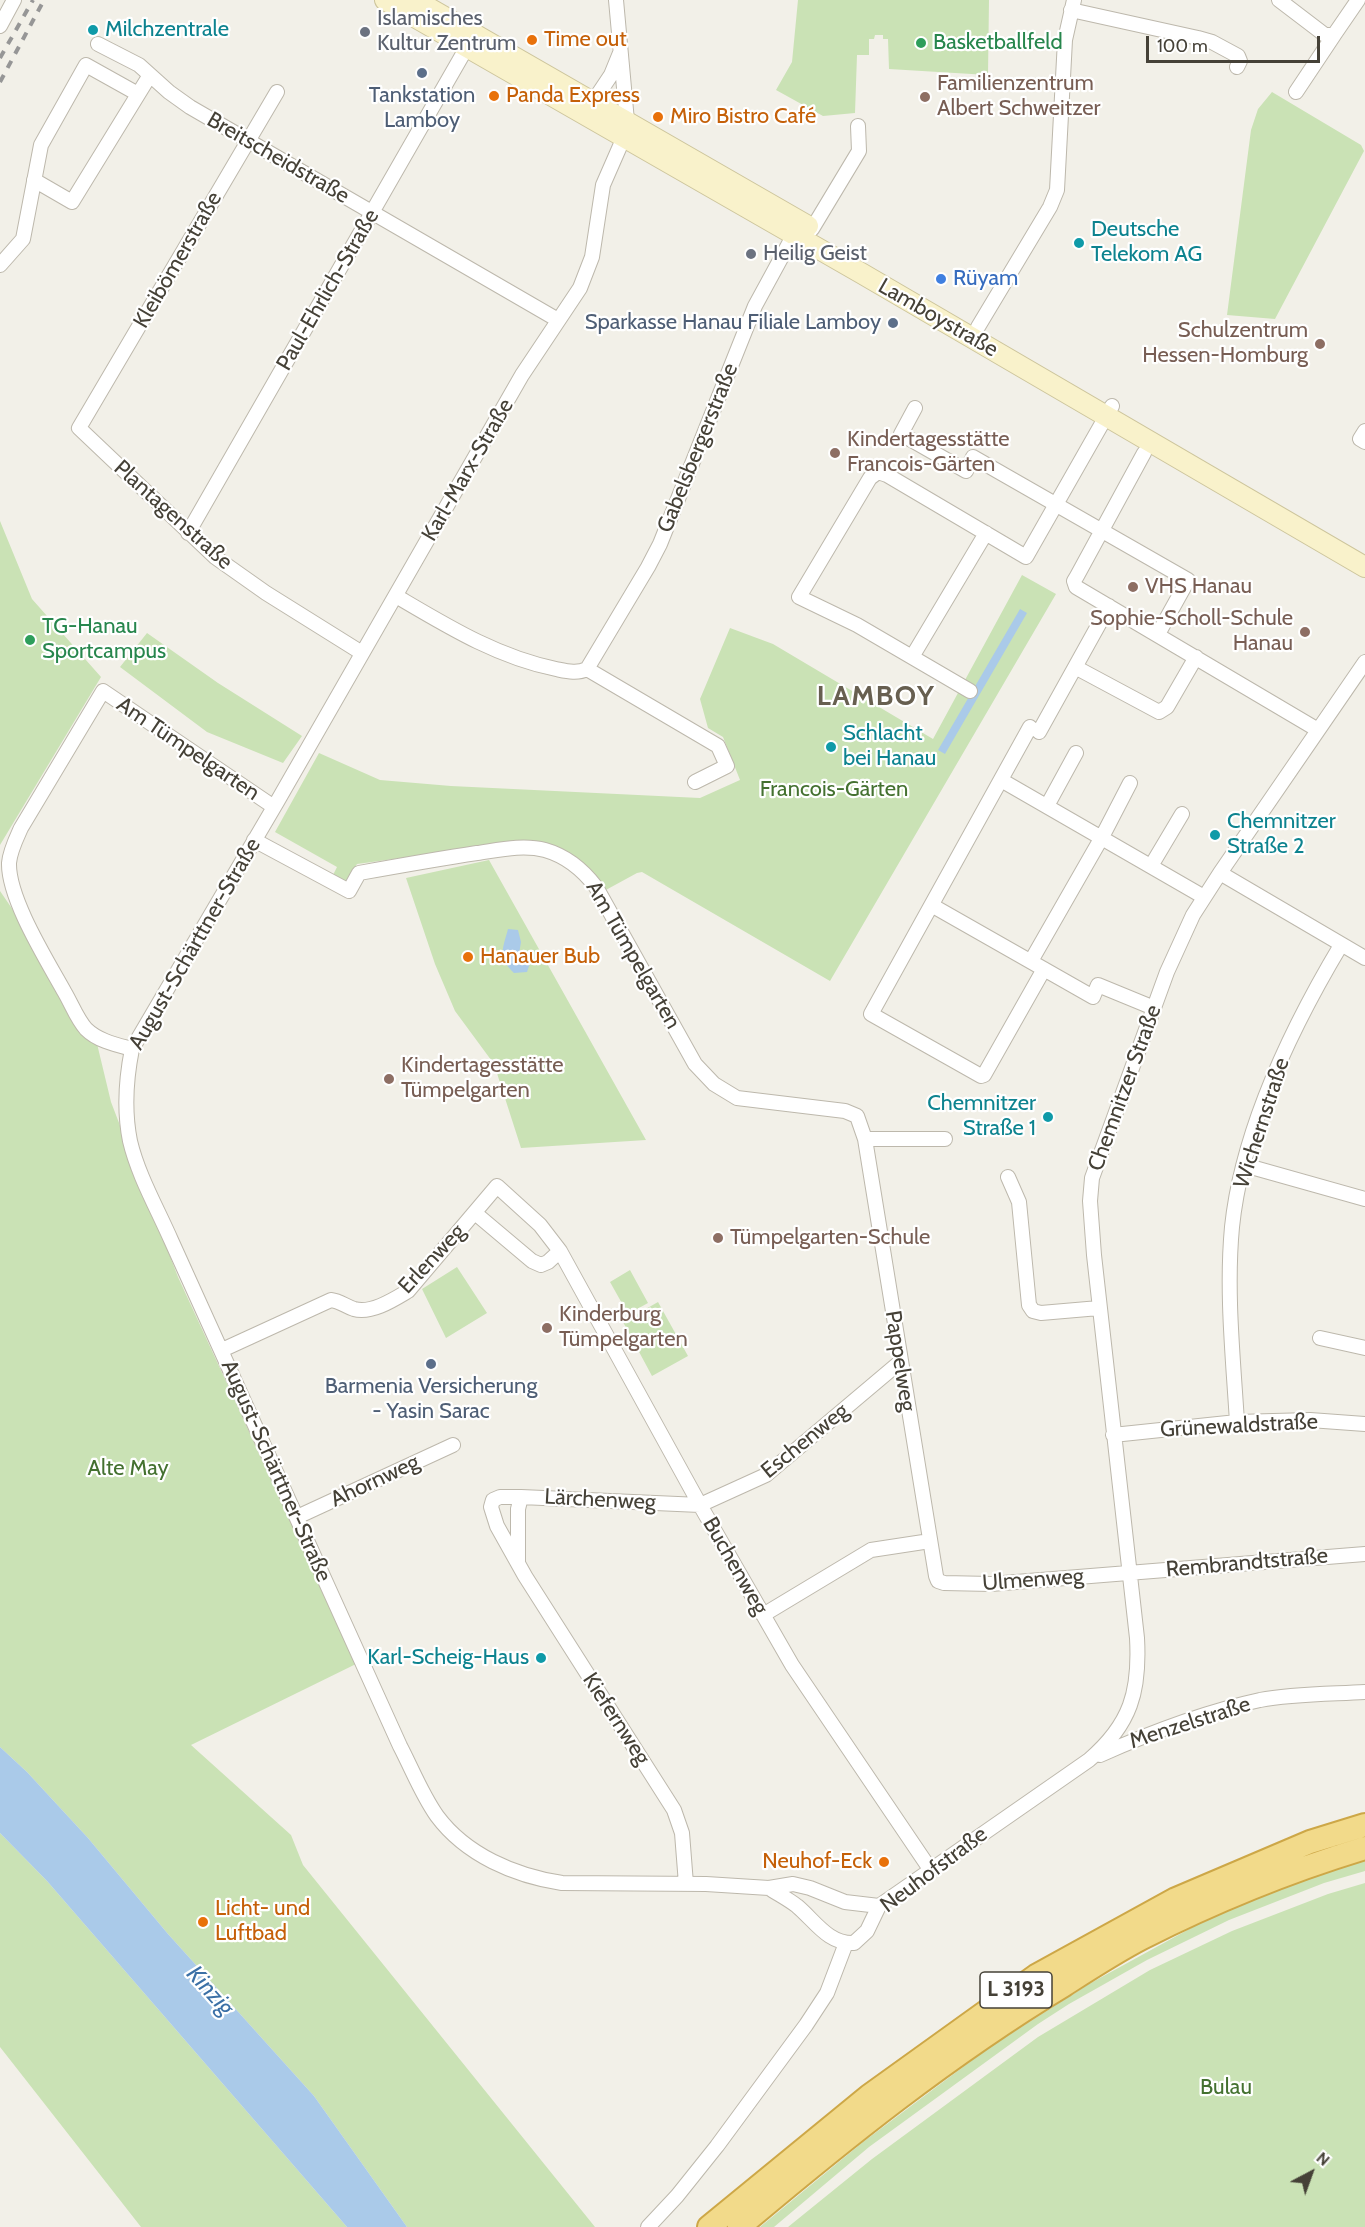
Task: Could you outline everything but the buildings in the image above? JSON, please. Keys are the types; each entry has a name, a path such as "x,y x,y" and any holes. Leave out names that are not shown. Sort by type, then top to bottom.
{"highway":[{"name":"L 3193","path":"709,2227 869,2096 1036,1976 1176,1899 1310,1842 1365,1825"},
{"name":"L 3193","path":"739,2227 890,2105 982,2037 1087,1971 1140,1940 1190,1915 1318,1861 1365,1848"}],"main road":[{"name":"Lamboystraße","path":"385,0 467,47 626,129 978,327 1109,411 1365,552"},
{"name":"Lamboystraße","path":"415,0 593,102 626,129"},
{"name":"Lamboystraße","path":"802,228 1365,567"}],"street":[{"path":"0,26 14,0"},
{"path":"616,0 626,129"},
{"path":"1280,0 1325,35 1334,35"},
{"path":"1296,92 1358,0"},
{"path":"978,327 1050,207 1057,190 1065,40 1073,5 1212,42 1238,56 1240,62 1237,67"},
{"name":"Breitscheidstraße","path":"98,44 139,65 179,100 558,320"},
{"name":"Paul-Ehrlich-Straße","path":"188,533 467,47"},
{"path":"593,102 611,75 621,48"},
{"path":"0,265 23,239 41,145 86,65 138,94"},
{"path":"34,180 72,202 150,75"},
{"name":"Kleibömerstraße","path":"80,428 277,92"},
{"path":"802,228 859,151 858,126"},
{"name":"Karl-Marx-Straße","path":"274,807 522,375 580,288 589,269 600,194 626,129"},
{"name":"Gabelsbergerstraße","path":"587,669 655,554 755,306 802,228"},
{"path":"915,408 901,434 966,471 973,458 1188,580 1158,634"},
{"path":"970,691 857,625 799,597 870,478 878,472 887,475 1026,557 1109,411"},
{"name":"Plantagenstraße","path":"80,428 188,533 242,577 362,653"},
{"path":"1365,431 1360,439 1365,442"},
{"path":"1144,453 1077,576 1074,582 1076,587 1318,730"},
{"path":"912,657 986,533"},
{"path":"396,596 473,640 504,654 537,665 569,671 578,672 587,669 718,746 727,766 695,782"},
{"path":"1044,969 984,1075 981,1076 871,1014 1001,780 1075,667 1109,606"},
{"path":"1075,667 1159,712 1167,707 1196,657"},
{"name":"Chemnitzer Straße","path":"1128,1572 1091,1213 1092,1178 1177,947 1204,897 1365,662"},
{"name":"Am Tümpelgarten","path":"132,1049 105,1041 87,1029 52,970 18,903 9,863 21,828 103,692 274,807"},
{"path":"1047,806 1076,753"},
{"path":"1001,780 1204,897"},
{"path":"1031,961 1130,783"},
{"name":"August-Schärttner-Straße","path":"274,807 132,1049 126,1093 130,1141 139,1168 417,1781 430,1805 450,1831 490,1861 545,1880 562,1883 686,1884 769,1888 793,1884 845,1902 879,1906"},
{"path":"1151,866 1182,814"},
{"name":"Am Tümpelgarten","path":"254,840 349,891 358,873 413,862 517,848 537,848 556,854 579,868 596,887 696,1064 714,1084 737,1098 845,1111 857,1116 864,1133"},
{"path":"1220,873 1365,958"},
{"path":"933,906 1093,997 1098,985 1154,1008"},
{"name":"Wichernstraße","path":"1237,1422 1230,1274 1232,1226 1244,1165 1259,1118 1286,1050 1341,945"},
{"path":"864,1133 945,1139"},
{"name":"Pappelweg","path":"864,1133 900,1362 936,1576 939,1581"},
{"path":"1244,1165 1365,1199"},
{"path":"1008,1177 1019,1202 1029,1305 1033,1311 1041,1313 1100,1308"},
{"name":"Buchenweg","path":"475,1213 497,1186 540,1225 560,1251 700,1505 792,1665 930,1869"},
{"path":"475,1213 532,1261 541,1265 560,1251"},
{"name":"Erlenweg","path":"222,1350 331,1300 338,1300 349,1307 363,1311 400,1296 416,1283 475,1213"},
{"path":"1320,1338 1365,1348"},
{"name":"Eschenweg","path":"700,1505 756,1481 774,1470 900,1362"},
{"name":"Grünewaldstraße","path":"1113,1435 1237,1422 1310,1420 1365,1424"},
{"name":"Ahornweg","path":"297,1516 453,1445"},
{"name":"Lärchenweg","path":"500,1497 700,1505"},
{"name":"Kiefernweg","path":"500,1497 493,1500 491,1507 493,1515 518,1563 547,1613 674,1810 682,1833 686,1884"},
{"path":"518,1563 518,1519 521,1497"},
{"path":"763,1615 871,1550 930,1541"},
{"name":"Rembrandtstraße","path":"1128,1572 1365,1554"},
{"name":"Ulmenweg","path":"939,1581 991,1584 1128,1572"},
{"name":"Neuhofstraße","path":"846,1943 854,1943 863,1936 879,1906 1089,1760 1117,1732 1136,1690 1138,1664 1137,1638 1128,1572"},
{"name":"Menzelstraße","path":"1089,1760 1179,1722 1262,1700 1365,1692"},
{"name":"August-Schärttner-Straße","path":"769,1888 798,1906 830,1937 846,1943"},
{"path":"648,2227 677,2196 717,2146 806,2025 827,1993 846,1943"}],"green space":[{"path":"798,0 989,0 988,75 889,69 888,39 883,39 883,35 875,35 874,39 869,39 869,55 857,55 855,113 823,116 776,90 792,62"},
{"path":"1272,92 1361,145 1364,151 1275,319 1227,315 1251,130 1258,109"},
{"name":"TG-Hanau Sportcampus","path":"0,521 32,599 101,677 0,845"},
{"name":"Francois-Gärten","path":"1022,575 1056,594 830,981 642,872 604,891 542,843 526,841 357,864 346,883 333,875 337,867 275,832 319,753 380,780 451,786 700,798 740,780 723,737 708,728 700,699 730,628 773,644 933,739"},
{"path":"147,633 218,683 302,736 283,763 207,732 120,667"},
{"path":"489,860 646,1140 521,1148 494,1064 455,1011 435,964 406,878"},
{"name":"Alte May","path":"0,891 93,1027 111,1102 178,1277 356,1664 191,1745 291,1835 303,1865 595,2227 407,2227 314,2096 168,1934 88,1838 27,1772 0,1747"},
{"path":"457,1267 487,1313 446,1338 422,1289"},
{"path":"630,1270 648,1303 628,1314 610,1282"},
{"path":"658,1302 688,1356 652,1376 623,1322"},
{"path":"0,1833 47,1881 347,2227 141,2227 0,2047"},
{"path":"1365,1856 1365,1871 1324,1883 1229,1920 1147,1960 1069,2004 869,2147 774,2227 760,2227 863,2142 987,2049 1089,1984 1193,1927 1319,1869"},
{"name":"Bulau","path":"1365,1883 1365,2227 788,2227 872,2159 1038,2037 1150,1970 1232,1931 1328,1894"}],"water":[{"path":"1020,609 1027,613 945,754 938,750"},
{"path":"508,929 518,930 521,942 519,954 531,960 527,972 514,973 505,962 503,952"},
{"name":"Kinzig","path":"0,1747 27,1772 88,1838 168,1934 314,2096 407,2227 347,2227 47,1881 0,1833"}],"railway":[{"path":"0,58 33,0"},
{"path":"0,82 44,0"}],"place":[{"name":"Milchzentrale","path":"93,30"},
{"name":"Islamisches Kultur Zentrum","path":"365,32"},
{"name":"Time out","path":"532,40"},
{"name":"Basketballfeld","path":"921,43"},
{"name":"Tankstation Lamboy","path":"422,73"},
{"name":"Panda Express","path":"494,96"},
{"name":"Familienzentrum Albert Schweitzer","path":"925,97"},
{"name":"Miro Bistro Café","path":"658,117"},
{"name":"Deutsche Telekom AG","path":"1079,243"},
{"name":"Heilig Geist","path":"751,254"},
{"name":"Rüyam","path":"941,279"},
{"name":"Sparkasse Hanau Filiale Lamboy","path":"893,323"},
{"name":"Schulzentrum Hessen-Homburg","path":"1320,344"},
{"name":"Kindertagesstätte Francois-Gärten","path":"835,453"},
{"name":"VHS Hanau","path":"1133,587"},
{"name":"Sophie-Scholl-Schule Hanau","path":"1305,632"},
{"name":"TG-Hanau Sportcampus","path":"30,640"},
{"name":"Schlacht bei Hanau","path":"831,747"},
{"name":"Chemnitzer Straße 2","path":"1215,835"},
{"name":"Hanauer Bub","path":"468,957"},
{"name":"Kindertagesstätte Tümpelgarten","path":"389,1079"},
{"name":"Chemnitzer Straße 1","path":"1048,1117"},
{"name":"Tümpelgarten-Schule","path":"718,1238"},
{"name":"Kinderburg Tümpelgarten","path":"547,1328"},
{"name":"Barmenia Versicherung - Yasin Sarac","path":"431,1364"},
{"name":"Karl-Scheig-Haus","path":"541,1658"},
{"name":"Neuhof-Eck","path":"884,1862"},
{"name":"Licht- und Luftbad","path":"203,1922"}],"district":[{"name":"LAMBOY","path":"876,697"}]}
